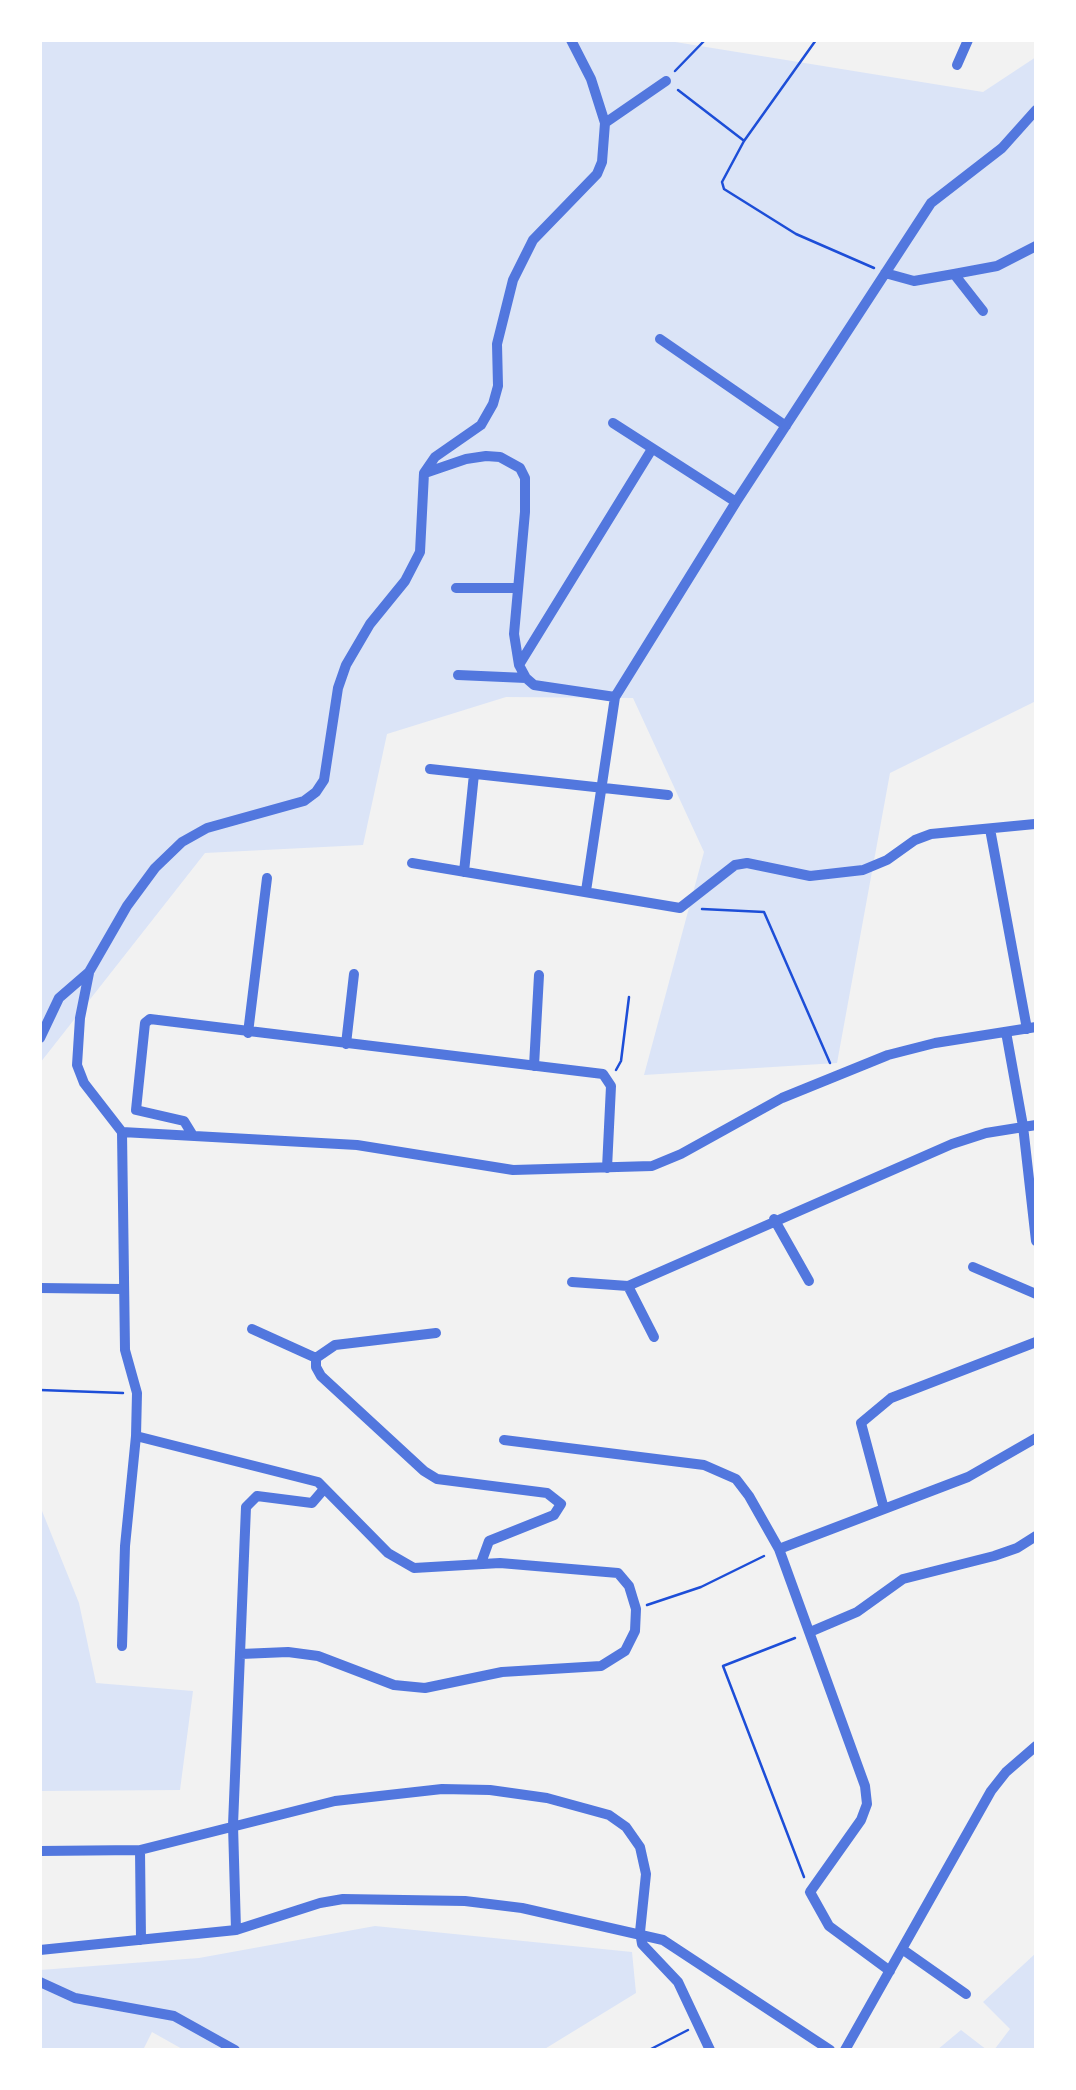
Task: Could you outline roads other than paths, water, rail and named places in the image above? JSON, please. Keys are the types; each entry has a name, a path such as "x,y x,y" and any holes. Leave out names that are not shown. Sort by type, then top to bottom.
{"street":[{"path":"122,1646 136,1393 125,1350 122,1132 84,1083 77,1065 80,1018 89,972 154,868 182,842 206,828 290,806 316,792 326,770 338,688 346,665 370,624 405,582 420,552 424,473 435,457 481,425 498,386 497,344 513,280 533,240 597,174 602,162 605,123 591,79 572,40"},
{"path":"957,65 968,40"},
{"path":"605,123 666,81"},
{"path":"586,890 615,696 931,203 1002,148 1036,110"},
{"path":"884,273 914,280 954,274 997,266 1036,246"},
{"path":"954,274 983,311"},
{"path":"660,339 786,426"},
{"path":"613,424 736,502"},
{"path":"519,665 652,449"},
{"path":"424,473 466,458 486,456 500,457 520,468 525,478 525,512 514,634 519,665 534,685 615,696"},
{"path":"456,588 518,588"},
{"path":"458,675 526,678"},
{"path":"430,769 668,795"},
{"path":"464,872 474,774"},
{"path":"412,864 680,908 735,865 747,863 810,876 863,870 930,834 1035,824"},
{"path":"122,1132 358,1145 513,1170 652,1166 667,1161 782,1098 888,1055 1032,1028 990,828"},
{"path":"248,1033 267,878"},
{"path":"40,1038 59,998 89,972"},
{"path":"346,1044 354,974"},
{"path":"534,1066 540,976"},
{"path":"192,1134 184,1121 136,1110 144,1023 150,1019 602,1074 611,1086 607,1168"},
{"path":"1006,1032 1023,1126 1036,1242"},
{"path":"572,1282 628,1286 952,1144 1036,1125"},
{"path":"774,1219 809,1281"},
{"path":"972,1267 1036,1294"},
{"path":"628,1286 654,1337"},
{"path":"40,1288 122,1289"},
{"path":"252,1329 316,1358 322,1376 437,1479 547,1493 561,1504 554,1515 490,1541 481,1563"},
{"path":"316,1358 334,1344 436,1333"},
{"path":"884,1510 862,1423 891,1398 1036,1342"},
{"path":"136,1436 318,1482 402,1563 414,1568 481,1563 618,1573 629,1586 636,1609 635,1631 625,1651 600,1666 502,1672 424,1688 394,1685 318,1656 288,1652 241,1654"},
{"path":"779,1549 968,1477 1036,1438"},
{"path":"504,1440 704,1465 736,1479 779,1549 865,1786 867,1804 853,1836 810,1892 829,1926 890,1971"},
{"path":"236,1930 233,1824 248,1502 257,1496 312,1502 324,1489"},
{"path":"810,1632 857,1612 903,1580 994,1556 1036,1536"},
{"path":"845,2050 991,1791 1036,1746"},
{"path":"40,1851 140,1850 335,1801 442,1789 490,1790 547,1798 609,1815 626,1826 640,1847 646,1874 642,1944 678,1982 710,2050"},
{"path":"140,1850 141,1940"},
{"path":"40,1950 236,1930 343,1899 466,1901 522,1908 640,1932 684,1952 830,2050"},
{"path":"902,1949 966,1994"},
{"path":"40,1982 75,1998 174,2016 235,2050"}]}
